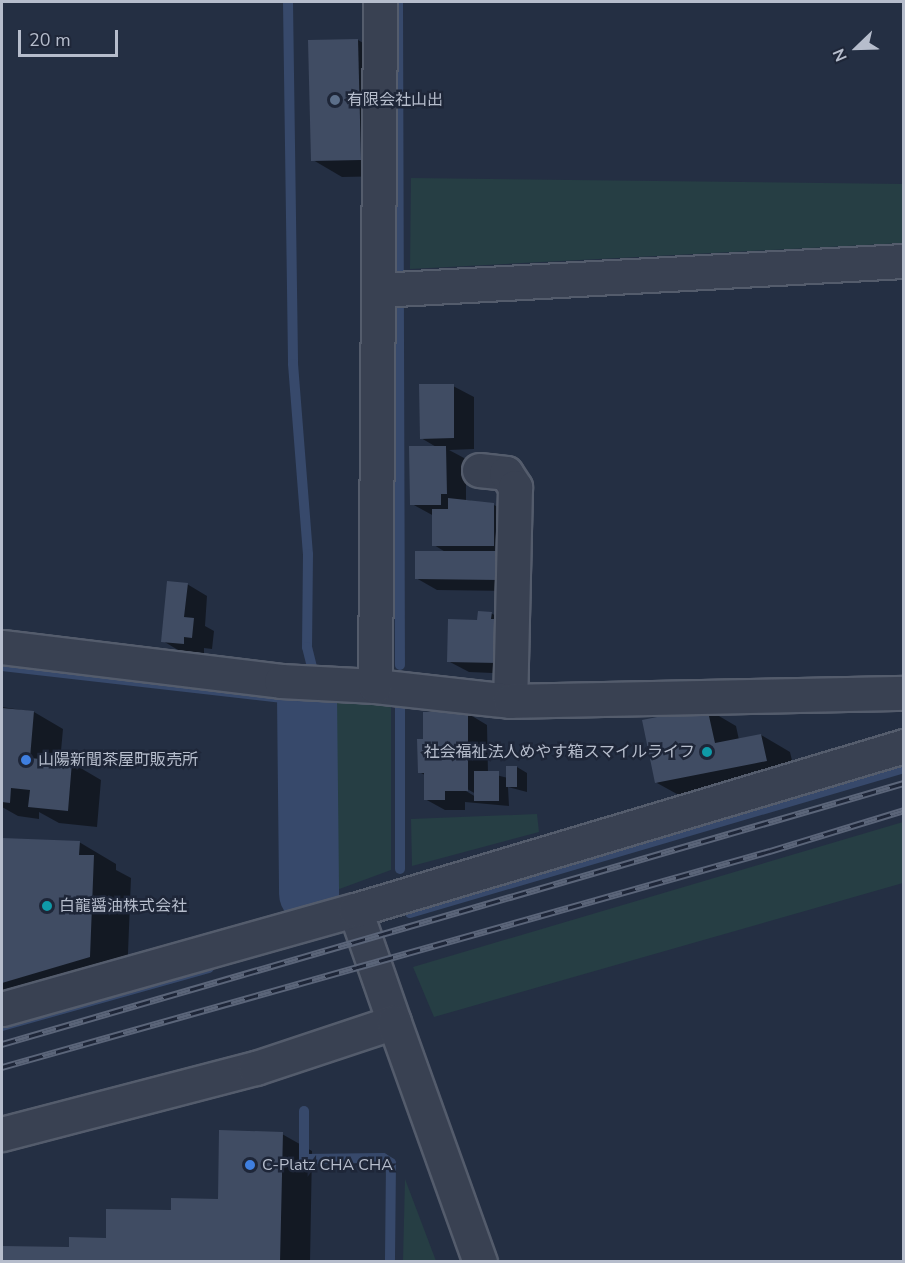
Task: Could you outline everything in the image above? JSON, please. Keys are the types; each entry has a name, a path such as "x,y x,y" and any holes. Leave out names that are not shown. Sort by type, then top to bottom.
{"street":[{"path":"375,686 390,290 380,2"},
{"path":"390,290 903,261"},
{"path":"479,470 506,473 514,487 510,701"},
{"path":"2,647 281,681 375,686 510,701 903,693"},
{"path":"2,1009 355,910 903,746"},
{"path":"355,910 480,1262"},
{"path":"2,1134 234,1074 394,1022"}],"green space":[{"path":"411,178 903,184 903,243 410,269"},
{"path":"322,697 391,697 391,870 323,895"},
{"path":"537,814 539,832 412,866 411,819"},
{"path":"903,822 903,883 434,1017 413,967"},
{"path":"405,1179 436,1261 403,1261"}],"building":[{"name":"有限会社山出","path":"358,39 361,160 311,161 308,40"},
{"path":"419,384 454,384 454,438 420,439"},
{"path":"409,446 446,446 447,494 441,494 441,505 410,505"},
{"path":"448,498 494,503 494,546 432,546 432,509 448,509"},
{"path":"415,551 500,551 500,580 415,579"},
{"path":"167,581 188,583 184,617 194,618 192,638 184,637 184,644 161,642"},
{"path":"478,611 492,612 491,619 499,619 498,663 447,662 448,619 477,620"},
{"name":"社会福祉法人めやす箱スマイルライフ","path":"707,707 715,743 761,734 767,761 655,783 642,720"},
{"name":"山陽新聞茶屋町販売所","path":"2,708 34,711 30,758 72,762 68,811 28,807 30,790 11,788 10,803 2,802"},
{"path":"423,712 468,712 468,791 445,791 445,800 424,800 424,773 418,773 417,739 423,739"},
{"path":"506,766 517,766 517,787 506,787"},
{"path":"474,771 499,771 499,801 474,801"},
{"name":"白龍醤油株式会社","path":"2,838 80,841 79,855 94,855 90,957 2,983"},
{"name":"C-Platz CHA CHA","path":"219,1130 283,1132 280,1262 2,1262 2,1246 69,1247 69,1237 106,1238 106,1209 171,1210 171,1198 218,1199"}],"waterway":[{"path":"288,2 293,364 308,554 307,647 312,667"},
{"path":"398,2 400,665"},
{"path":"2,666 307,701"},
{"path":"307,696 309,894"},
{"path":"400,701 400,869"},
{"path":"410,913 904,768"},
{"path":"2,1026 209,968"},
{"path":"304,1111 304,1159 383,1158 391,1163 390,1262"}],"railway":[{"path":"2,1044 904,783"},
{"path":"2,1067 770,851 904,810"}],"place":[{"name":"有限会社山出","path":"335,100"},
{"name":"社会福祉法人めやす箱スマイルライフ","path":"707,752"},
{"name":"山陽新聞茶屋町販売所","path":"26,760"},
{"name":"白龍醤油株式会社","path":"47,906"},
{"name":"C-Platz CHA CHA","path":"250,1165"}]}
